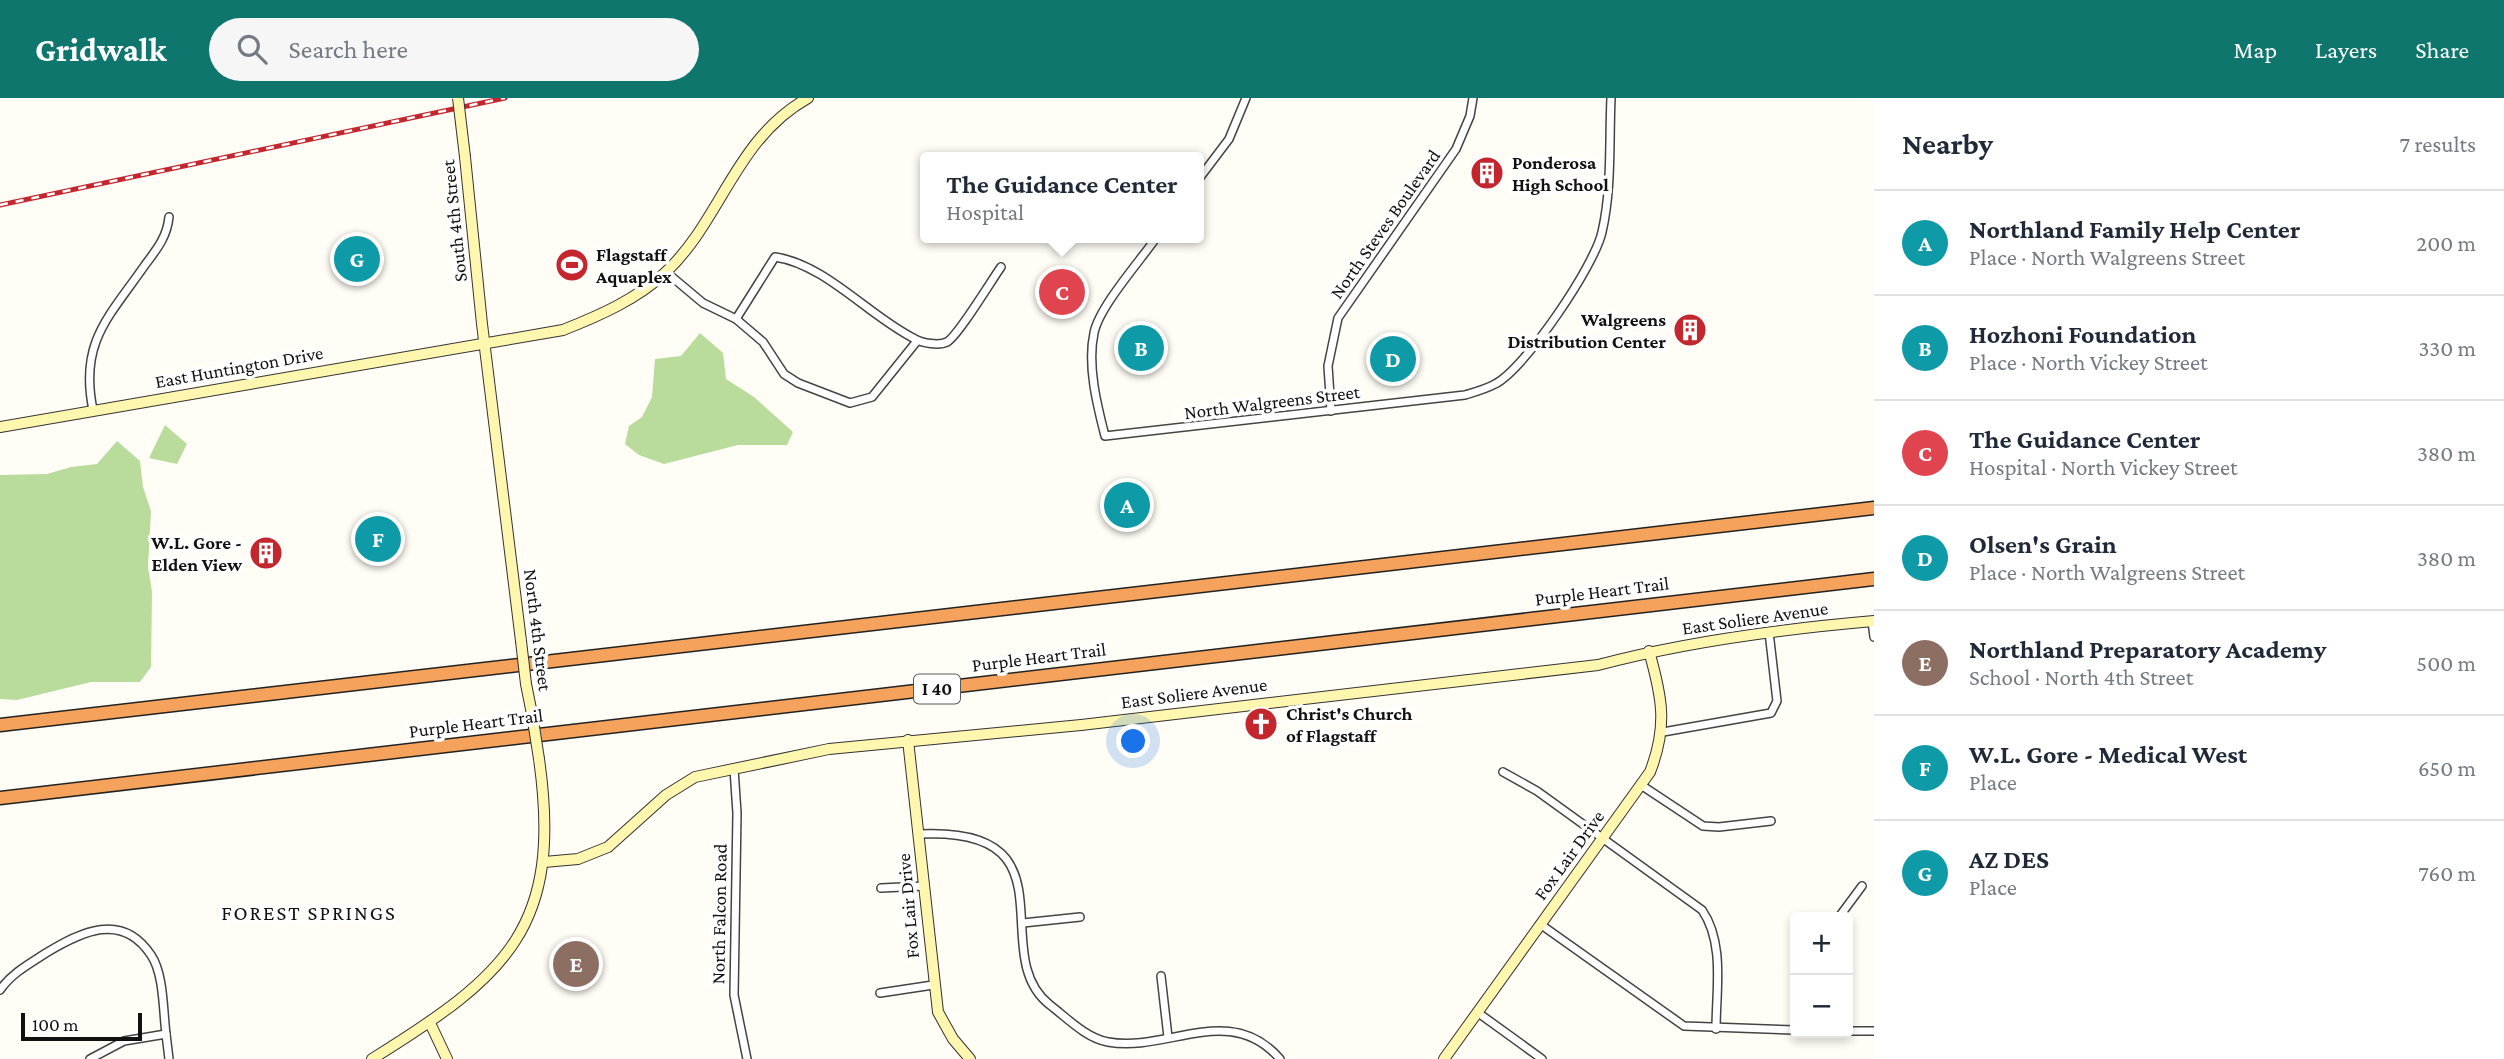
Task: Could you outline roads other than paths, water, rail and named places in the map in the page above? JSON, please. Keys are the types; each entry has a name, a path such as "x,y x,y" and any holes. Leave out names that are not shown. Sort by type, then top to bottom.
{"highway":[{"path":"0,725 1874,508"},
{"name":"Purple Heart Trail","path":"0,798 1874,579"}],"street":[{"name":"South 4th Street","path":"458,98 485,341"},
{"name":"East Huntington Drive","path":"0,427 485,341 564,330 594,318 638,294 666,272 696,234 751,148 777,120 808,98"},
{"path":"1204,173 1229,139 1247,98"},
{"name":"North Steves Boulevard","path":"1331,411 1328,366 1338,318 1456,149 1470,116 1473,98"},
{"name":"North Walgreens Street","path":"1152,243 1114,295 1094,331 1092,356 1098,411 1105,436 1465,395 1497,384 1527,355 1585,273 1602,236 1607,202 1611,98"},
{"path":"93,410 87,373 97,336 164,239 169,217"},
{"path":"736,319 775,257 787,258 828,281 917,341 947,342 1001,267"},
{"path":"666,272 702,303 736,319 763,342 784,374 850,403 872,397 917,341"},
{"name":"North 4th Street","path":"372,1059 430,1023 476,989 506,956 534,903 544,862 545,803 526,684 485,341"},
{"path":"1873,621 1874,637"},
{"name":"East Soliere Avenue","path":"544,862 595,854 619,840 680,785 695,777 769,764 829,749 1081,725 1598,665 1649,651 1769,632 1873,621"},
{"path":"1663,732 1771,713 1777,701 1769,632"},
{"name":"Fox Lair Drive","path":"1444,1059 1650,772 1663,732 1658,684 1649,651"},
{"name":"Fox Lair Drive","path":"908,740 938,1012 953,1039 970,1059"},
{"name":"North Falcon Road","path":"734,769 737,813 734,995 747,1059"},
{"path":"1503,772 1537,791 1691,901 1709,921 1716,943 1716,1029"},
{"path":"1641,785 1703,826 1719,827 1771,821"},
{"path":"919,834 967,835 979,839 1002,856 1018,886 1028,979 1038,995 1081,1029 1107,1042 1231,1030 1264,1043 1280,1059"},
{"path":"881,888 923,886"},
{"path":"1843,912 1862,886"},
{"path":"1023,923 1080,917"},
{"path":"1540,924 1684,1026 1790,1030"},
{"path":"0,990 17,971 80,933 97,928 113,930 135,939 156,964 169,1059"},
{"path":"1161,976 1168,1037"},
{"path":"880,993 933,985"},
{"path":"1477,1012 1542,1059"},
{"path":"430,1023 447,1059"},
{"path":"1853,1031 1874,1031"},
{"path":"90,1059 124,1041 166,1034"}],"railway":[{"path":"0,205 505,98"}],"place":[{"name":"Ponderosa High School","path":"1487,173"},
{"name":"AZ DES","path":"357,259"},
{"name":"Flagstaff Aquaplex","path":"572,265"},
{"name":"The Guidance Center","path":"1062,292"},
{"name":"Walgreens Distribution Center","path":"1690,330"},
{"name":"Hozhoni Foundation","path":"1141,348"},
{"name":"Olsen's Grain","path":"1393,359"},
{"name":"Northland Family Help Center","path":"1127,505"},
{"name":"W.L. Gore - Medical West","path":"378,539"},
{"name":"W.L. Gore - Elden View","path":"266,553"},
{"name":"Christ's Church of Flagstaff","path":"1261,724"},
{"name":"Northland Preparatory Academy","path":"576,964"}],"district":[{"name":"FOREST SPRINGS","path":"309,913"}]}
